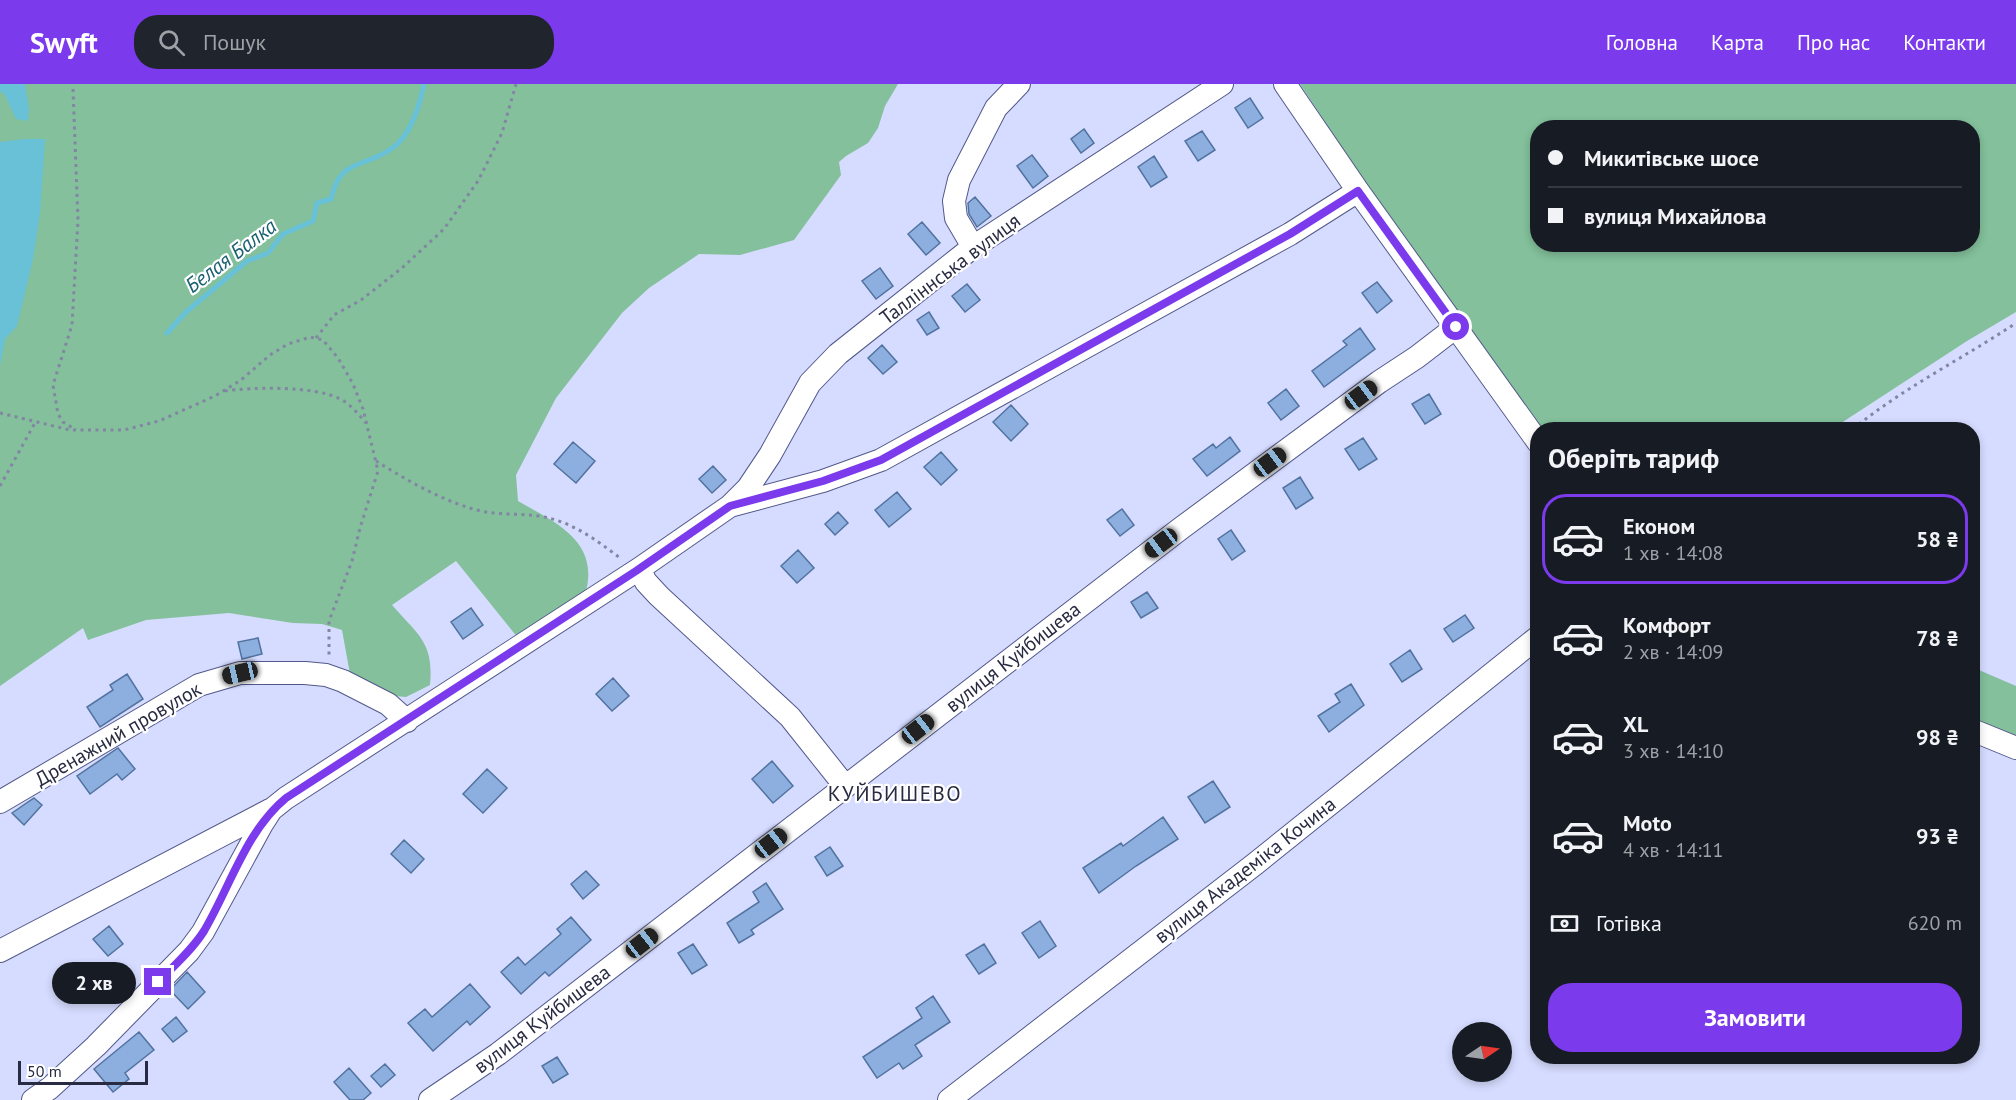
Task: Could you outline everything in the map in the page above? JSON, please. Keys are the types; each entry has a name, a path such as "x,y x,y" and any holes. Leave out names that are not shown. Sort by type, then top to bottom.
{"street":[{"path":"973,247 956,218 954,201 959,180 996,108 1019,84"},
{"name":"Талліннська вулиця","path":"730,506 748,488 759,472 810,383 823,368 973,247 1222,84"},
{"path":"1285,84 1358,191 1530,431"},
{"path":"0,951 271,810 286,798 638,570 730,506 823,481 881,460 1290,234 1358,191"},
{"name":"вулиця Куйбишева","path":"430,1100 498,1054 1180,529 1456,327"},
{"path":"638,570 659,596 790,717 845,786"},
{"name":"вулиця Академіка Кочина","path":"949,1100 1255,864 1530,643"},
{"name":"Дренажний провулок","path":"0,802 199,685 240,673 305,673 334,678 388,704 406,721"},
{"path":"1980,733 2016,748"},
{"path":"33,1100 50,1088 96,1046 189,951 203,933 248,847 271,810"}],"path":[{"path":"316,338 334,315 361,300 402,268 444,229 478,181 502,133 516,84"},
{"path":"73,89 78,220 72,325 53,385 58,414 63,422 78,431"},
{"path":"1863,422 1900,395 1973,352 2016,323"},
{"path":"0,413 78,431 124,430 159,421 189,409 241,380 270,355 288,344 310,336 323,340 338,358 353,384 367,424 378,471 352,561 329,621 329,658 334,678"},
{"path":"223,391 283,388 327,394 340,399 367,424"},
{"path":"0,486 36,421"},
{"path":"376,460 444,499 472,509 507,515 538,516 564,522 638,570"}],"shaded area":[{"path":"0,84 898,84 885,106 878,128 868,143 839,162 841,175 794,240 740,255 699,254 649,288 622,313 556,398 516,475 518,501 559,525 580,546 586,558 588,573 586,591 518,638 456,561 392,605 422,640 427,649 431,670 430,685 406,697 383,695 350,674 342,630 322,624 293,623 229,613 146,620 88,640 83,628 0,686"},
{"path":"0,84 25,84 29,109 28,121 16,119 5,95 0,91"},
{"path":"1300,84 2016,84 2016,312 1843,422 1533,422 1458,322"},
{"path":"45,139 40,213 33,259 17,326 5,339 0,366 0,142"},
{"path":"1980,670 2016,686 2016,742 1980,728"}],"building":[{"path":"1250,98 1263,118 1248,128 1235,108"},
{"path":"1084,129 1094,143 1081,153 1071,139"},
{"path":"1202,131 1215,150 1198,161 1185,141"},
{"path":"1032,155 1048,176 1033,188 1017,166"},
{"path":"1154,156 1167,177 1151,187 1138,167"},
{"path":"975,197 991,216 977,227 969,214 968,203"},
{"path":"922,222 940,243 926,255 908,234"},
{"path":"880,268 893,286 876,299 862,281"},
{"path":"1377,282 1392,301 1377,313 1362,293"},
{"path":"967,284 980,300 965,312 952,296"},
{"path":"929,312 939,328 927,335 917,320"},
{"path":"1360,328 1375,349 1324,387 1312,371 1347,345 1343,341"},
{"path":"882,345 897,362 883,374 868,358"},
{"path":"1286,389 1299,406 1281,420 1268,403"},
{"path":"1429,394 1441,414 1425,424 1412,404"},
{"path":"1011,405 1028,424 1011,441 993,422"},
{"path":"1230,437 1240,451 1207,476 1193,459 1213,444 1216,448"},
{"path":"1363,438 1377,459 1359,470 1345,449"},
{"path":"573,442 595,461 576,483 554,464"},
{"path":"941,452 957,470 941,485 924,467"},
{"path":"713,466 726,480 712,493 699,479"},
{"path":"1300,477 1313,498 1296,509 1283,488"},
{"path":"897,492 911,509 889,527 875,510"},
{"path":"1122,509 1134,525 1120,536 1107,520"},
{"path":"838,512 848,523 835,535 825,524"},
{"path":"1231,530 1245,551 1232,560 1218,539"},
{"path":"798,550 814,568 797,583 781,566"},
{"path":"1147,592 1158,608 1141,618 1131,602"},
{"path":"471,608 483,625 463,639 451,622"},
{"path":"1465,615 1474,628 1453,642 1444,629"},
{"path":"258,638 262,654 242,659 238,642"},
{"path":"1410,650 1422,669 1402,682 1390,664"},
{"path":"127,674 143,699 100,727 87,707 113,690 110,685"},
{"path":"613,678 629,696 612,711 596,694"},
{"path":"1351,684 1364,705 1329,732 1318,716 1340,702 1335,694"},
{"path":"118,748 135,769 122,780 117,774 90,794 77,776"},
{"path":"772,761 793,786 773,803 752,779"},
{"path":"487,769 507,788 483,813 463,794"},
{"path":"1213,781 1230,807 1205,823 1188,797"},
{"path":"34,798 42,805 24,825 12,813"},
{"path":"1163,817 1178,839 1099,893 1083,868 1121,843 1123,846"},
{"path":"404,840 424,859 411,873 391,854"},
{"path":"830,847 843,866 827,876 815,857"},
{"path":"586,871 599,885 583,899 571,884"},
{"path":"766,883 783,909 751,930 754,934 739,943 727,923 759,902 753,892"},
{"path":"571,917 591,940 549,976 545,972 521,994 501,972 518,957 525,965 561,934 557,929"},
{"path":"1040,921 1056,946 1039,958 1022,933"},
{"path":"109,926 123,944 108,956 93,939"},
{"path":"693,944 707,965 692,974 678,953"},
{"path":"984,944 996,963 979,974 966,955"},
{"path":"187,972 205,992 188,1009 170,990"},
{"path":"470,984 490,1007 470,1025 467,1021 433,1051 408,1023 425,1009 432,1017"},
{"path":"933,996 950,1022 915,1045 922,1056 903,1069 899,1063 877,1078 863,1057 922,1018 916,1008"},
{"path":"176,1017 187,1031 173,1042 162,1029"},
{"path":"139,1032 154,1050 125,1073 129,1079 113,1092 94,1069"},
{"path":"557,1057 568,1074 553,1083 542,1066"},
{"path":"385,1064 395,1075 381,1087 371,1076"},
{"path":"349,1068 371,1093 363,1100 350,1100 334,1082"}],"waterway":[{"name":"Белая Балка","path":"167,333 186,312 247,261 268,253 283,234 313,221 317,203 331,199 335,186 346,170 398,144 413,120 424,84"}],"district":[{"name":"КУЙБИШЕВО","path":"895,794"}],"route":[{"path":"158,982 189,951 203,933 248,847 271,810 286,798 636,571 730,506 823,481 881,460 1290,234 1358,191 1456,327"}]}
